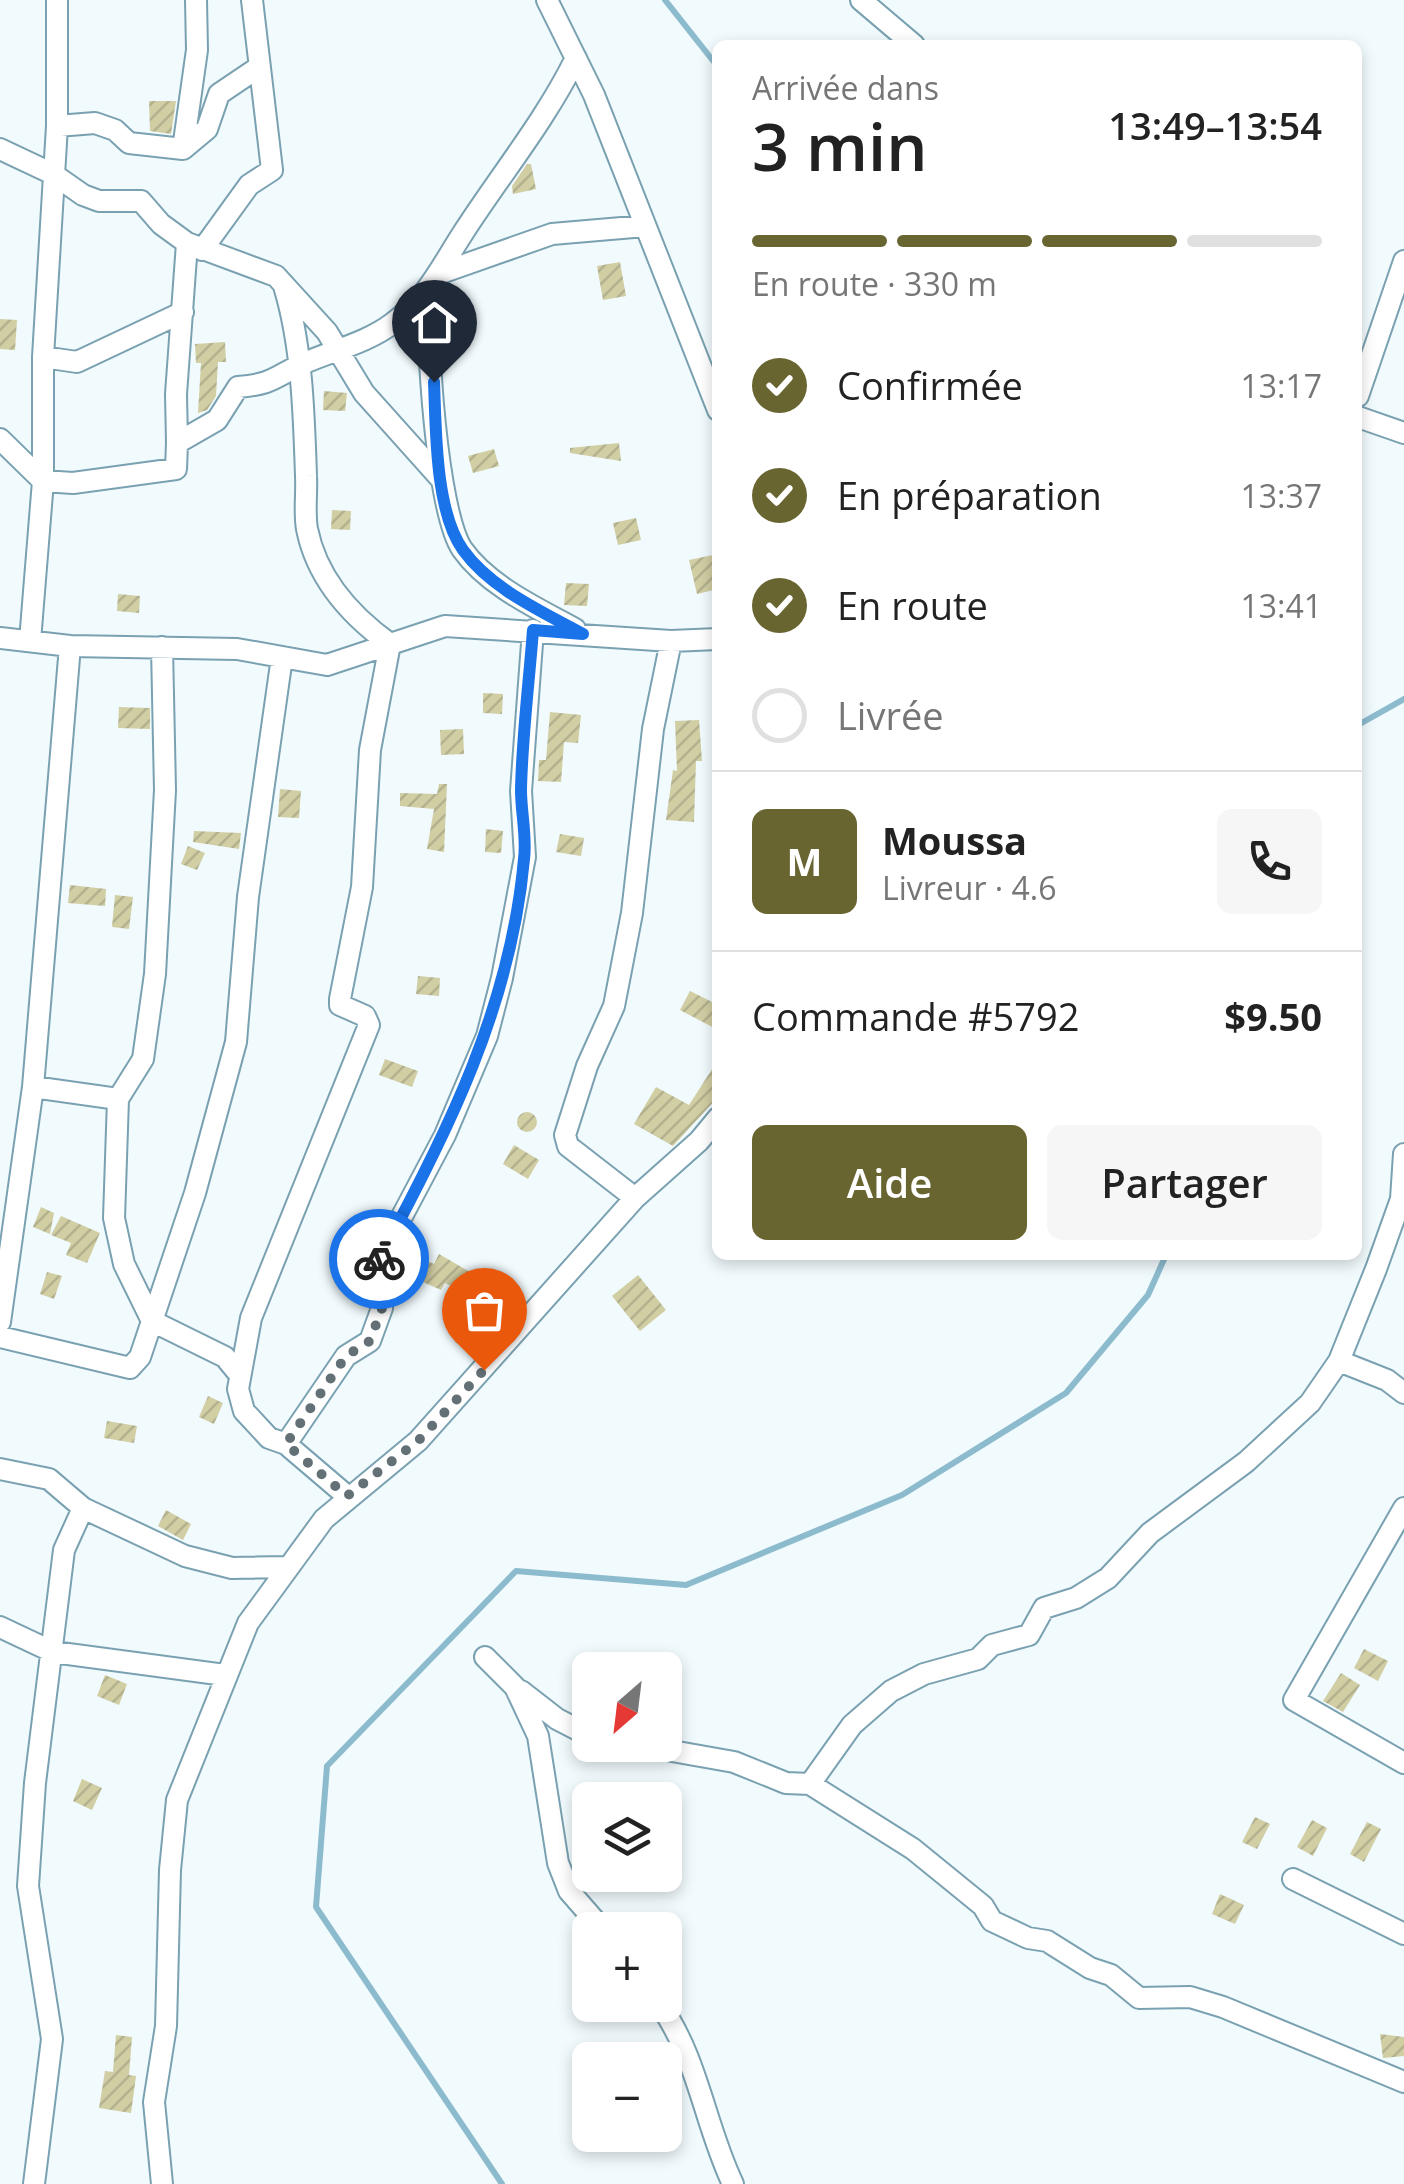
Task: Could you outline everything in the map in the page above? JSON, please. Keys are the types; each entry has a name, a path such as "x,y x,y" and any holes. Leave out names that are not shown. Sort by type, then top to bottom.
{"street":[{"path":"30,640 43,481 43,357 57,126 57,0"},
{"path":"183,149 197,50 196,0"},
{"path":"0,440 43,481 74,483 176,470 183,312 195,246 249,185 272,170 252,0"},
{"path":"547,0 576,58 712,394"},
{"path":"861,0 908,40"},
{"path":"576,58 517,160 462,235 436,282 426,330 434,382 440,479 465,552 533,608 583,634"},
{"path":"57,126 95,123 116,130 129,143 183,149 207,130 220,94 259,67"},
{"path":"0,149 99,200 141,201 195,246 262,268 327,332 364,393 440,479"},
{"path":"177,443 217,420 238,387 271,384 298,366 392,324 436,282 552,234 645,226"},
{"path":"1362,384 1404,262"},
{"path":"284,286 298,366 307,529 321,569 338,597 360,622 390,644"},
{"path":"43,357 77,362 183,312"},
{"path":"1362,418 1404,433"},
{"path":"0,638 70,646 236,649 327,665 444,626 671,641 712,639"},
{"path":"286,1444 346,1356 370,1341 382,1308 370,1282 373,1270 446,1135 487,1036 525,858 521,792 533,630"},
{"path":"636,1198 568,1146 565,1135 587,1066 614,1006 632,913 652,729 671,641"},
{"path":"347,1496 286,1444 268,1438 244,1410 238,1389 251,1318 370,1020 346,1009 340,999 362,887 370,750 390,644"},
{"path":"0,1322 33,1087 70,646"},
{"path":"162,646 165,790 155,974 142,1059 118,1099 113,1166 117,1244 152,1320 225,1356 239,1374"},
{"path":"0,1337 130,1368 140,1357 196,1193 236,1042 248,897 282,658"},
{"path":"33,1087 118,1099"},
{"path":"162,2184 154,2102 166,2026 170,1870 177,1800 248,1623 287,1567 347,1496 418,1441 636,1198 712,1125"},
{"path":"810,1784 852,1725 891,1690 924,1674 978,1659 992,1644 1029,1635 1044,1608 1076,1598 1108,1578 1150,1533 1280,1434 1310,1403 1340,1360 1401,1199 1404,1154"},
{"path":"1340,1360 1386,1380 1404,1393"},
{"path":"0,1470 50,1479 84,1508 186,1556 243,1569 287,1567"},
{"path":"34,2184 52,2038 28,1886 35,1783 64,1550 84,1508"},
{"path":"1404,1508 1294,1700 1404,1763"},
{"path":"0,1626 52,1652 225,1675"},
{"path":"485,1657 515,1687 572,1727"},
{"path":"515,1687 544,1754 550,1826 558,1863 569,1891 587,1912"},
{"path":"682,1753 734,1762 786,1783 810,1784 913,1849 983,1906 992,1920 1018,1934 1047,1941 1090,1968 1111,1975 1139,1998 1190,1997 1223,2007 1404,2082"},
{"path":"1293,1879 1404,1934"},
{"path":"668,2022 704,2096 718,2154 733,2184"}],"building":[{"path":"149,101 176,101 171,134 150,131"},
{"path":"527,164 531,164 536,189 513,194 512,186"},
{"path":"620,262 626,296 603,300 597,266"},
{"path":"0,319 17,320 15,350 0,349"},
{"path":"225,342 226,362 218,362 216,396 207,410 198,413 201,363 196,363 195,344"},
{"path":"324,391 347,393 345,411 323,410"},
{"path":"619,443 621,461 570,453 570,448"},
{"path":"494,449 499,466 473,473 468,456"},
{"path":"332,510 351,511 350,530 331,529"},
{"path":"636,518 641,540 618,545 613,523"},
{"path":"712,555 712,590 697,594 689,560"},
{"path":"566,583 589,584 587,606 564,605"},
{"path":"118,594 140,596 139,613 117,611"},
{"path":"483,693 503,694 502,714 483,713"},
{"path":"119,707 150,708 150,729 118,728"},
{"path":"550,712 581,715 578,743 564,742 561,782 538,781 539,760 546,760"},
{"path":"699,720 702,761 696,761 694,822 666,820 673,770 677,771 675,721"},
{"path":"463,729 464,754 441,755 440,730"},
{"path":"439,784 447,784 444,852 427,849 434,809 400,806 400,793 437,794"},
{"path":"280,789 301,791 299,818 278,817"},
{"path":"486,829 503,831 501,853 485,852"},
{"path":"194,831 241,833 239,849 193,842"},
{"path":"560,834 584,838 581,856 556,852"},
{"path":"188,846 205,853 197,870 181,864"},
{"path":"70,885 106,889 105,906 68,903"},
{"path":"115,895 133,897 129,929 112,927"},
{"path":"418,976 440,978 439,996 416,994"},
{"path":"690,991 712,1002 712,1027 680,1010"},
{"path":"385,1059 418,1071 412,1087 379,1075"},
{"path":"712,1069 712,1104 673,1146 634,1124 656,1087 689,1105"},
{"path":"527,1112 537,1122 527,1132 517,1122"},
{"path":"514,1145 539,1160 528,1179 503,1164"},
{"path":"41,1207 54,1213 50,1234 33,1227"},
{"path":"61,1216 100,1233 87,1263 66,1255 71,1243 51,1235"},
{"path":"439,1254 518,1300 498,1330 487,1324 469,1350 455,1342 478,1299 445,1283 441,1290 414,1278 423,1259 434,1264"},
{"path":"47,1272 62,1276 54,1299 40,1294"},
{"path":"638,1275 666,1310 640,1331 612,1296"},
{"path":"208,1396 223,1403 214,1424 199,1417"},
{"path":"107,1421 137,1426 134,1443 104,1438"},
{"path":"166,1510 191,1524 183,1540 158,1526"},
{"path":"1364,1649 1388,1661 1378,1681 1354,1668"},
{"path":"1341,1673 1360,1685 1343,1712 1323,1701"},
{"path":"105,1675 127,1684 119,1705 97,1696"},
{"path":"82,1779 102,1788 92,1810 73,1801"},
{"path":"1255,1817 1270,1824 1257,1849 1242,1842"},
{"path":"1312,1820 1327,1828 1313,1856 1297,1847"},
{"path":"1367,1822 1381,1829 1364,1862 1350,1854"},
{"path":"1220,1894 1244,1905 1235,1924 1212,1914"},
{"path":"1380,2034 1404,2037 1404,2056 1383,2058"},
{"path":"116,2035 132,2037 129,2075 136,2076 131,2113 99,2108 105,2071 113,2072"}],"waterway":[{"path":"665,0 712,59"},
{"path":"1362,723 1404,699"},
{"path":"502,2184 316,1907 327,1766 516,1571 686,1585 902,1495 1066,1393 1148,1295 1164,1260"}],"way so far":[{"path":"379,1259 370,1282 382,1308 370,1341 346,1356 286,1444 347,1496 418,1441 484,1370"}],"route":[{"path":"379,1259 446,1135 487,1036 502,978 525,858 521,792 533,630 583,634 533,608 477,565 458,542 440,479 434,382"}]}
